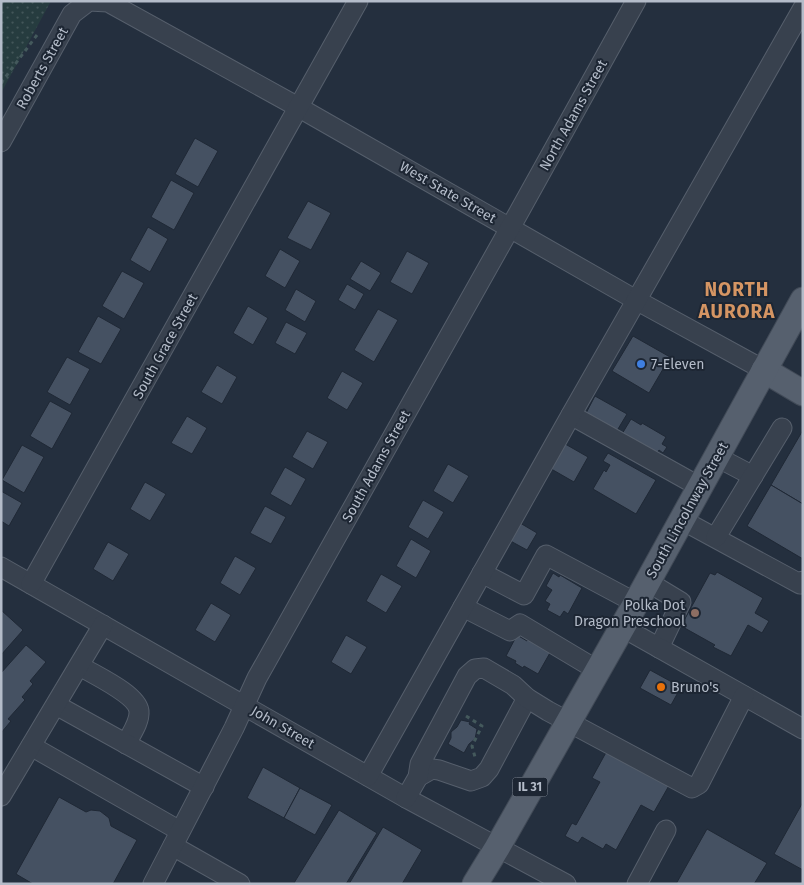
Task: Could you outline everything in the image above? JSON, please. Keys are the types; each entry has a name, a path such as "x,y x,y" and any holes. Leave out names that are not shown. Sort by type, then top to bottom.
{"main road":[{"name":"IL 31","path":"764,370 803,300"},
{"name":"West State Street","path":"764,370 803,392"},
{"name":"South Lincolnway Street","path":"475,884 648,582 764,370"}],"street":[{"name":"West State Street","path":"89,1 108,2 298,107 636,300 764,370"},
{"name":"Roberts Street","path":"1,142 72,14 89,1"},
{"name":"South Grace Street","path":"31,584 358,1"},
{"name":"North Adams Street","path":"510,228 636,1"},
{"path":"368,776 803,8"},
{"name":"South Adams Street","path":"152,884 204,787 257,678 510,228"},
{"path":"571,415 700,487"},
{"path":"716,537 782,428"},
{"path":"716,457 753,476"},
{"path":"682,520 800,584 803,581"},
{"path":"482,572 524,595 546,555 636,603"},
{"name":"John Street","path":"1,567 406,798 560,882"},
{"path":"648,582 680,602 659,648"},
{"path":"463,607 510,631 520,624 597,670"},
{"path":"1,796 103,626"},
{"path":"622,627 803,729"},
{"path":"80,666 128,695 137,704 139,712 138,721 126,744"},
{"path":"406,798 418,778 420,764 467,676 475,669 484,668 513,685 527,698 568,722 692,788 699,784 744,696"},
{"path":"418,778 432,769 471,781 482,777 488,770 527,698"},
{"path":"56,705 204,787"},
{"path":"31,746 176,838 240,884"},
{"path":"637,884 666,830"}],"path":[{"path":"1,82 40,32"},
{"path":"470,710 466,717 482,726 472,746 476,762"}],"green space":[{"path":"1,1 51,1 1,93"}],"building":[{"path":"195,138 218,151 198,187 175,174"},
{"path":"171,180 194,193 174,230 151,217"},
{"path":"308,201 331,213 311,250 287,238"},
{"path":"148,227 168,239 150,272 130,260"},
{"path":"280,249 300,261 285,288 265,276"},
{"path":"407,251 429,263 412,294 390,282"},
{"path":"361,261 381,273 370,291 350,279"},
{"path":"122,271 144,283 124,319 102,306"},
{"path":"347,284 364,294 355,310 338,300"},
{"path":"296,289 316,301 305,322 285,310"},
{"path":"248,306 268,318 253,345 233,333"},
{"path":"378,309 398,320 374,362 354,350"},
{"path":"98,316 121,329 101,364 78,352"},
{"path":"286,322 307,333 295,354 275,343"},
{"name":"7-Eleven","path":"633,336 670,357 649,393 612,371"},
{"path":"67,357 90,369 70,405 47,392"},
{"path":"217,365 237,377 222,404 201,392"},
{"path":"342,371 363,383 347,410 327,398"},
{"path":"595,396 627,414 615,434 584,417"},
{"path":"50,401 72,413 52,449 30,436"},
{"path":"187,416 207,428 192,454 171,443"},
{"path":"631,419 666,437 662,444 667,447 663,453 659,450 655,456 622,434"},
{"path":"803,430 803,504 771,485"},
{"path":"307,431 328,442 313,469 292,457"},
{"path":"560,441 588,457 574,482 546,466"},
{"path":"22,445 44,457 24,493 2,480"},
{"path":"608,453 656,480 636,514 593,489 604,470 606,472 610,465 603,461"},
{"path":"448,464 469,476 453,503 433,491"},
{"path":"285,467 306,479 291,506 270,494"},
{"path":"145,482 166,494 150,521 130,509"},
{"path":"771,485 803,504 803,559 747,526"},
{"path":"1,491 22,503 9,526 1,521"},
{"path":"423,500 444,512 428,539 408,527"},
{"path":"265,506 286,517 271,544 250,533"},
{"path":"515,520 537,533 527,550 505,538"},
{"path":"411,539 431,551 416,578 396,566"},
{"path":"108,542 129,554 113,581 93,569"},
{"path":"235,556 256,568 240,595 220,583"},
{"path":"717,572 763,598 755,613 769,621 762,633 748,625 731,656 713,647 715,645 681,626 710,573 715,575"},
{"path":"553,573 582,588 568,614 564,611 560,617 547,610 550,604 545,601 552,590 546,586"},
{"path":"381,574 402,586 386,613 366,601"},
{"path":"211,603 231,615 215,642 195,630"},
{"path":"1,610 23,630 1,655"},
{"path":"531,634 551,651 538,674 524,666 523,668 515,663 516,661 506,656 517,635 527,641"},
{"path":"346,635 367,647 351,674 331,662"},
{"path":"26,645 46,662 30,681 33,684 22,697 25,700 8,719 11,721 1,733 1,673"},
{"name":"Bruno's","path":"650,670 681,687 671,705 640,688"},
{"path":"461,720 470,722 469,724 477,729 475,739 469,744 464,753 448,744 451,732"},
{"path":"609,747 671,782 654,812 641,805 616,850 606,844 603,849 582,837 578,843 565,836 572,823 576,825 600,782 592,778"},
{"path":"263,767 300,788 284,818 247,798"},
{"path":"300,788 332,805 315,835 284,818"},
{"path":"59,797 86,812 91,810 100,811 109,818 111,826 137,840 113,884 33,884 16,874"},
{"path":"803,802 803,870 774,854"},
{"path":"339,810 377,833 346,884 294,883"},
{"path":"383,827 422,850 402,884 349,884"},
{"path":"707,829 767,863 754,884 676,884"}],"place":[{"name":"7-Eleven","path":"641,364"},
{"name":"Polka Dot Dragon Preschool","path":"695,613"},
{"name":"Bruno's","path":"661,687"}],"district":[{"name":"NORTH AURORA","path":"737,300"}]}
